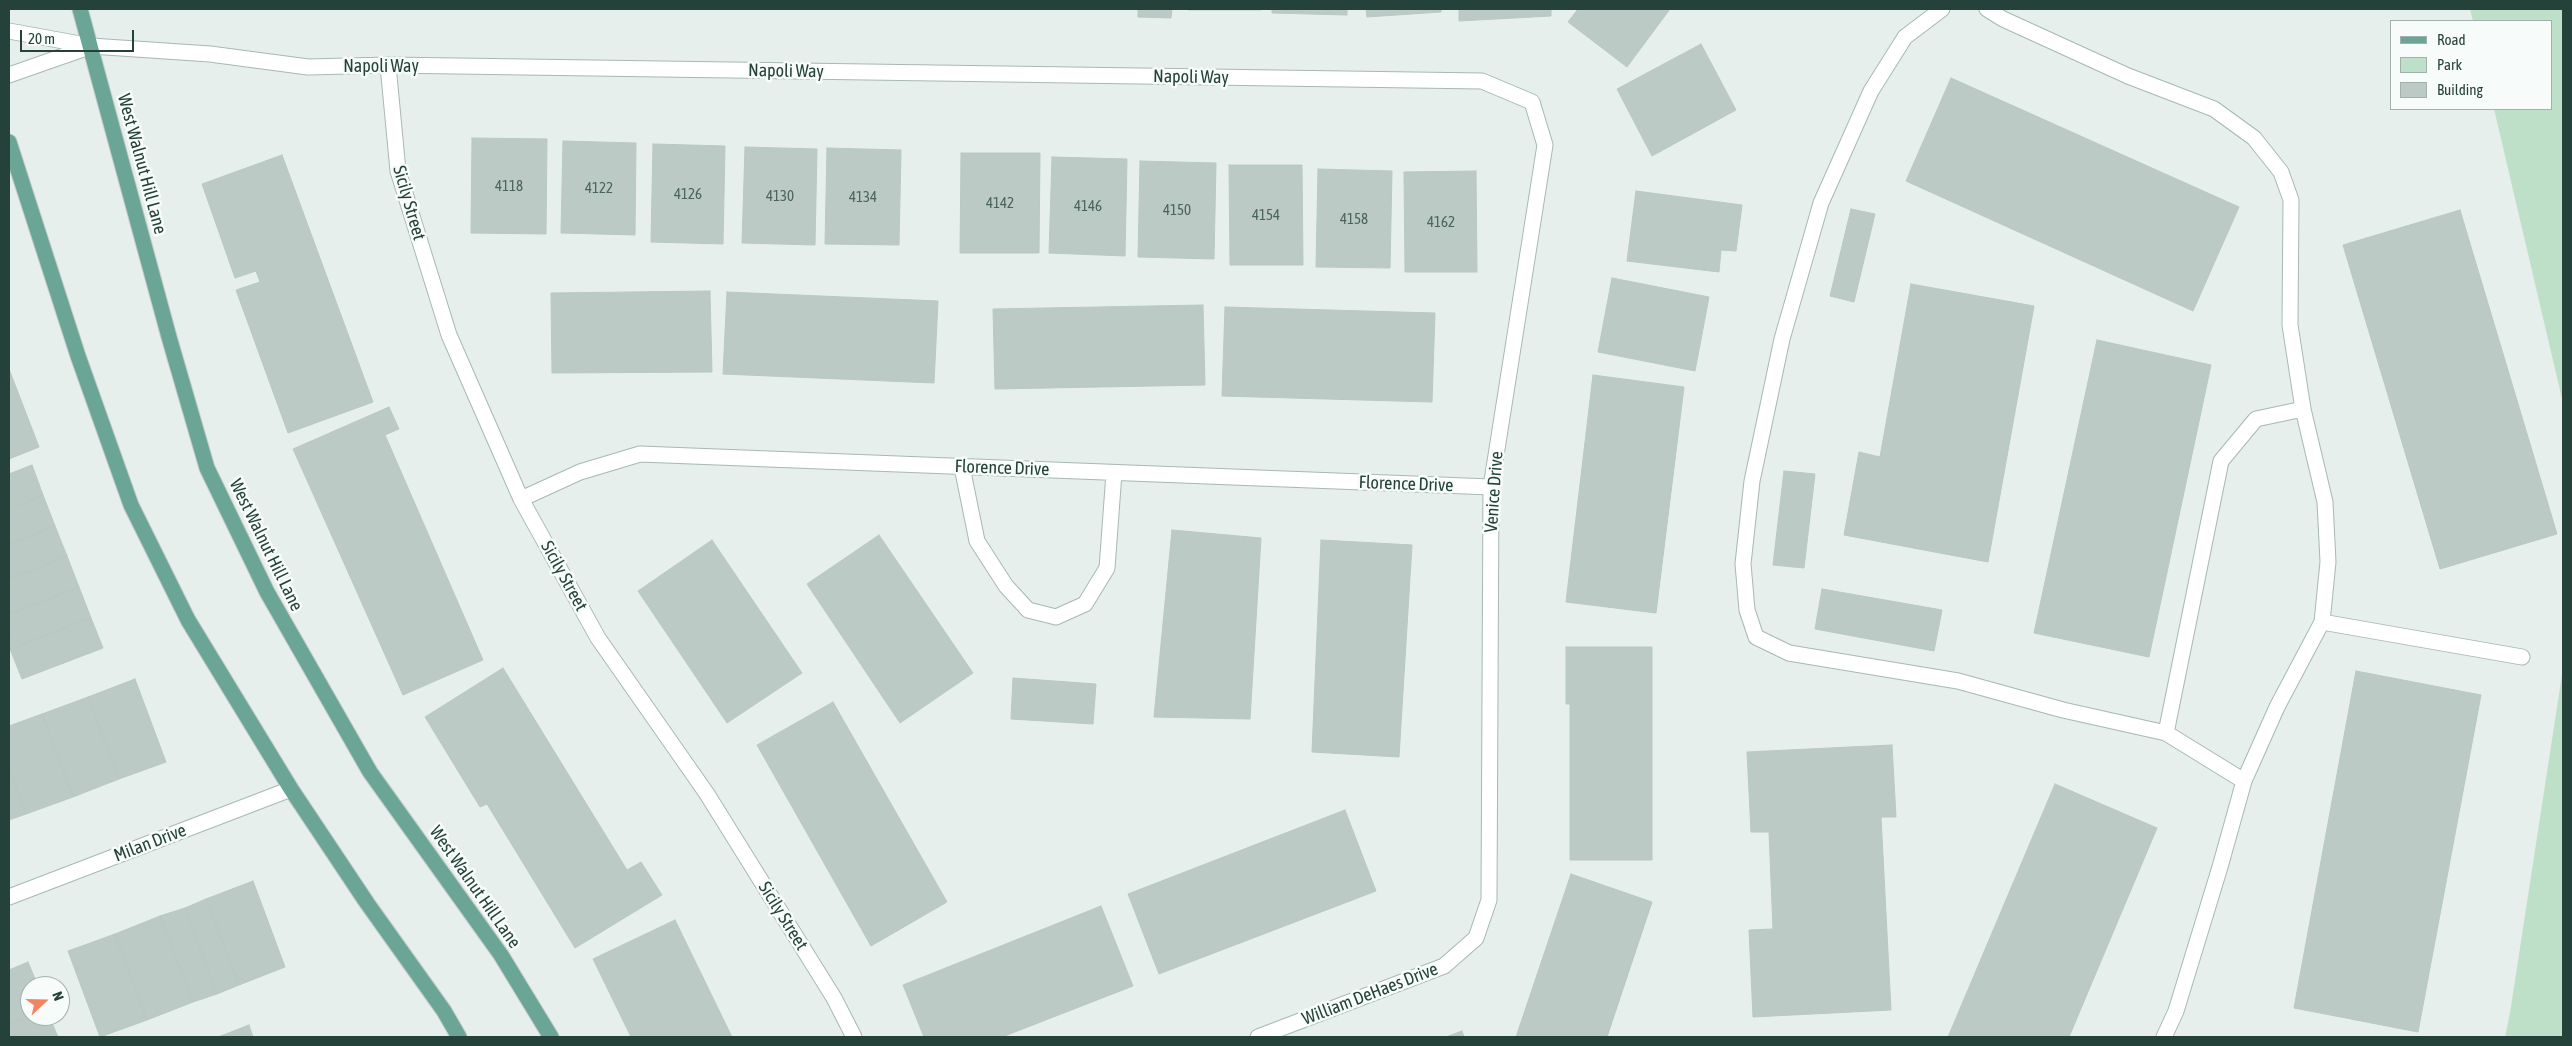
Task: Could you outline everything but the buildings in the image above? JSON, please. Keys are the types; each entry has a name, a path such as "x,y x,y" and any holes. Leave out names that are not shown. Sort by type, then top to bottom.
{"main road":[{"name":"West Walnut Hill Lane","path":"80,9 168,337 207,468 266,592 370,772 501,955 551,1037"},
{"path":"9,142 78,356 131,506 188,620 291,790 367,903 444,1011 459,1037"},
{"path":"9,181 30,209"}],"street":[{"path":"1942,9 1905,37 1876,83 1821,203 1782,339 1752,481 1743,564 1747,610 1756,637 1789,653 1958,681 2063,710 2166,733 2244,781"},
{"path":"1987,9 2002,19 2128,76 2214,109 2254,138 2281,172 2291,200 2290,325 2303,408 2325,502 2328,562 2322,622 2277,707 2244,781 2181,993 2164,1037"},
{"name":"Napoli Way","path":"9,31 91,46 210,54 308,67 388,65 1482,81"},
{"path":"9,75 91,46"},
{"name":"Sicily Street","path":"388,65 398,171 449,335 521,499 598,638 707,794 834,998 854,1037"},
{"name":"Venice Drive","path":"1476,938 1488,900 1491,487 1545,145 1532,102 1482,81"},
{"path":"2166,733 2222,461 2256,419 2303,408"},
{"name":"Florence Drive","path":"521,499 580,472 640,454 1491,487"},
{"path":"962,467 977,540 1006,586 1028,610 1056,617 1085,604 1107,568 1114,473"},
{"path":"2322,622 2522,657"},
{"name":"Milan Drive","path":"9,897 291,790"},
{"name":"William DeHaes Drive","path":"1258,1037 1444,966 1476,938"}],"green space":[{"path":"2470,9 2563,9 2563,403 2494,110 2552,110 2552,20 2473,20"},
{"path":"2563,668 2563,1037 2505,1037 2510,1013"}]}
